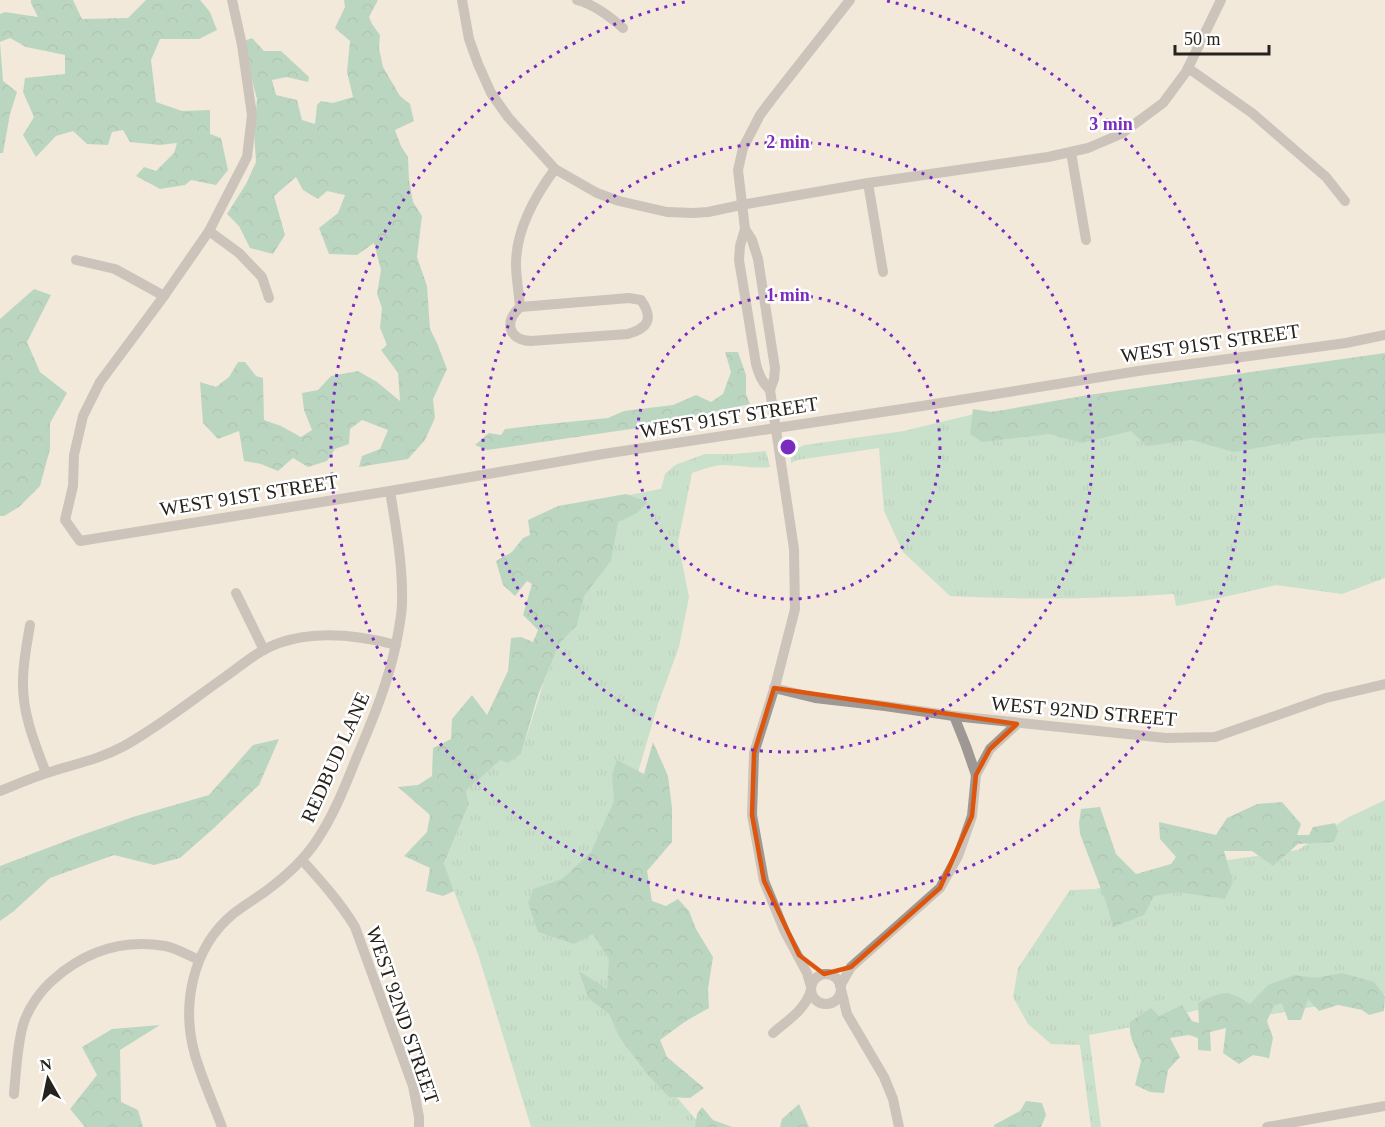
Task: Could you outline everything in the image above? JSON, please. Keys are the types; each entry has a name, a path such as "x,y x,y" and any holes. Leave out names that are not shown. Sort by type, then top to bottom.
{"street":[{"path":"76,260 115,268 164,296 209,231 247,157 252,115 242,45 232,0"},
{"path":"466,0 469,39 491,93 508,117 555,169 597,193 619,201 667,212 708,212 868,183 1048,157 1088,148 1121,134 1163,103 1188,68 1221,0"},
{"path":"577,0 608,14 623,28"},
{"path":"847,1014 838,1008 822,1004 813,997 807,973 785,933 764,880 752,815 754,753 795,609 794,549 770,390 776,368 758,259 752,240 745,229 738,170 743,148 760,115 850,0"},
{"path":"1188,68 1252,113 1326,177 1345,201"},
{"path":"1071,152 1086,240"},
{"path":"520,307 516,264 519,241 533,202 555,169"},
{"path":"868,183 883,272"},
{"path":"745,229 739,260 756,364 762,383 770,390"},
{"path":"209,231 239,253 261,277 269,298"},
{"name":"WEST 91ST STREET","path":"164,296 100,382 83,416 74,455 73,486 65,520 80,541 603,454 1138,371 1346,343 1385,335"},
{"path":"636,298 641,300 645,306 647,320 645,327 640,331 628,334 522,341 514,335 510,328 513,314 520,307 636,298"},
{"name":"REDBUD LANE","path":"222,1127 195,1056 190,1032 189,1006 192,981 207,944 220,927 302,860 317,840 333,814 382,696 396,645 403,605 401,567 390,490"},
{"path":"236,593 264,650"},
{"path":"30,625 22,684 25,711 46,773"},
{"path":"0,791 46,773 101,757 138,738 264,650 280,643 303,638 346,635 396,645"},
{"name":"WEST 92ND STREET","path":"774,688 815,698 954,717 1166,738 1215,737 1326,698 1385,684"},
{"path":"954,717 976,775"},
{"path":"802,1008 834,1002 838,998 843,979 851,967 940,888 958,856 972,816 976,775 990,749 1017,724"},
{"name":"WEST 92ND STREET","path":"302,860 332,893 355,927 412,1086 419,1127"},
{"path":"14,1094 24,1023 33,1005 48,985 63,972 81,959 101,950 123,945 166,946 199,960"},
{"path":"799,955 812,967 834,976 837,980 847,1014 884,1077 893,1099 899,1127"},
{"path":"772,1033 802,1008 809,997 815,978 851,967"},
{"path":"1267,1127 1385,1106"}],"highlighted area":[{"path":"774,688 1017,724 990,749 976,775 972,816 940,888 851,967 824,974 799,955 764,881 752,815 754,753"}],"green space":[{"path":"31,0 73,0 82,19 128,18 146,0 200,0 210,12 217,30 199,39 160,39 151,60 156,102 182,111 210,110 210,134 221,138 228,170 216,185 191,180 185,185 160,189 136,176 144,167 156,171 174,153 177,143 160,145 130,142 123,130 112,132 108,145 87,144 73,131 56,136 36,157 23,135 34,117 23,92 25,78 65,74 65,55 26,47 10,38 0,42 0,14 5,12 38,17"},
{"path":"344,0 378,0 369,17 380,35 379,48 383,67 400,96 410,104 414,121 395,130 408,157 413,202 422,216 417,257 427,286 430,329 447,369 433,399 435,418 425,440 408,459 359,467 362,456 380,449 388,430 362,420 350,429 349,444 335,449 327,461 308,467 293,458 278,471 261,464 244,461 239,431 218,439 203,423 200,382 216,387 229,377 238,362 245,362 256,376 263,378 264,420 301,437 312,430 304,410 302,393 318,390 331,376 358,371 377,382 400,401 398,373 381,350 387,345 380,328 382,308 377,294 381,270 374,243 357,255 329,254 319,228 338,213 345,195 327,191 318,199 303,190 296,177 274,196 285,235 273,254 250,248 239,226 227,214 246,184 256,162 254,132 257,99 244,41 252,38 264,51 281,51 309,77 308,82 287,77 272,80 276,95 297,100 302,120 315,124 317,105 321,101 333,103 353,97 347,72 350,41 335,28 345,7"},
{"path":"0,42 3,81 17,92 10,114 3,153 0,153"},
{"path":"34,289 51,295 27,342 40,372 67,393 50,423 50,449 40,486 19,507 0,516 0,319"},
{"path":"725,352 738,352 746,375 746,394 750,404 638,428 487,450 475,445 489,433 501,435 505,429 608,418 624,411 673,405 696,395 711,402 723,394 731,372"},
{"path":"1385,353 1385,433 1313,438 1234,452 1191,440 1147,446 1131,431 1082,443 1049,434 982,442 970,434 973,409 992,412 1088,395"},
{"path":"1385,359 1385,578 1342,594 1276,585 1176,606 1174,594 1062,598 950,596 903,552 884,511 879,448 797,460 791,463 790,451 805,445 904,431 978,413 1116,398"},
{"path":"766,451 770,467 721,465 692,473 678,542 689,597 679,647 658,704 634,786 616,922 637,1050 702,1127 531,1127 478,954 444,865 469,804 466,791 499,759 508,763 521,754 558,637 608,499 661,489 665,474 675,465 705,454"},
{"path":"626,494 648,502 637,513 618,522 611,561 584,596 577,625 559,644 538,695 521,754 508,763 500,760 466,791 469,804 444,864 454,891 443,896 426,891 430,868 404,856 427,832 430,815 398,787 418,785 432,776 433,748 451,739 452,719 472,695 487,715 508,671 511,638 521,637 533,642 538,630 523,615 532,584 527,581 515,596 503,585 496,561 512,552 523,538 530,535 528,520 558,506"},
{"path":"279,739 259,785 180,858 154,865 114,855 50,878 0,921 0,866 136,816 209,795 253,745"},
{"path":"653,742 668,776 672,808 672,842 647,871 652,901 666,906 678,899 689,911 696,929 713,957 708,989 709,1008 660,1040 667,1057 704,1088 690,1098 669,1097 647,1074 620,1038 609,1014 588,998 579,971 607,989 609,959 593,934 574,944 538,932 528,903 533,889 562,879 591,852 614,801 612,775 617,760 644,774"},
{"path":"1385,800 1385,994 1261,1016 1201,1009 1132,1027 1089,1035 1101,1127 1091,1127 1080,1045 1051,1044 1028,1024 1013,997 1018,968 1070,890 1096,889 1165,869 1298,850 1347,818"},
{"path":"1282,802 1301,824 1297,835 1309,835 1313,827 1335,823 1338,831 1334,842 1298,844 1273,866 1252,851 1224,851 1233,882 1225,899 1177,892 1154,896 1144,915 1113,927 1080,834 1081,809 1100,807 1116,854 1136,874 1171,864 1176,857 1160,839 1159,822 1216,835 1227,818 1257,804"},
{"path":"1342,973 1374,982 1385,996 1384,1011 1369,1015 1362,1010 1338,1005 1319,1011 1308,999 1301,1020 1288,1020 1282,1003 1274,1006 1267,1021 1273,1038 1269,1058 1253,1055 1239,1064 1223,1053 1226,1028 1210,1032 1211,1051 1198,1050 1198,1038 1189,1035 1170,1038 1180,1057 1168,1070 1164,1093 1150,1092 1135,1085 1141,1061 1132,1040 1130,1022 1151,1008 1159,1016 1182,1005 1192,1021 1199,1023 1198,1003 1214,996 1230,994 1250,1004 1268,985 1295,975 1315,978"},
{"path":"160,1025 120,1050 121,1102 138,1110 143,1127 85,1127 70,1109 97,1075 82,1047 112,1029"},
{"path":"1026,1101 1042,1103 1046,1115 1041,1127 994,1127 1020,1111"},
{"path":"799,1104 809,1127 780,1127 782,1119"},
{"path":"702,1107 713,1120 732,1127 695,1127 697,1114"}]}
